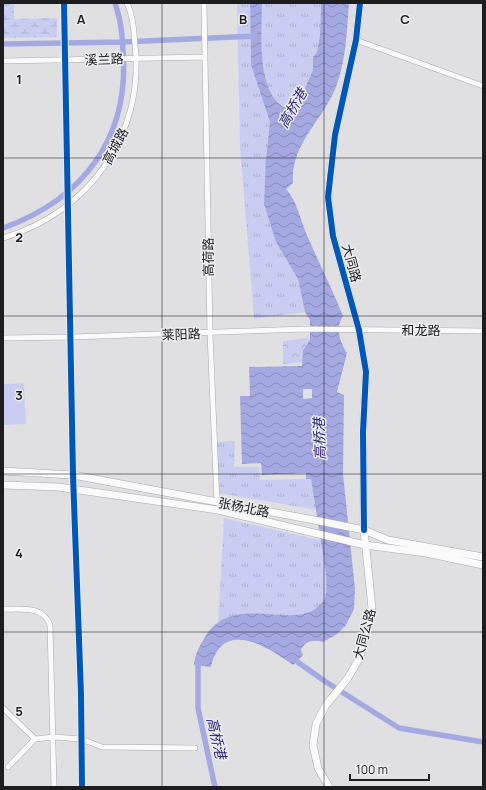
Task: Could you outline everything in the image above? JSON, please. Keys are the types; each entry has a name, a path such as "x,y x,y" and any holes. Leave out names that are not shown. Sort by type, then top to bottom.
{"main road":[{"name":"大同路","path":"360,3 356,40 335,135 328,197 333,236 366,372 363,432 364,530"},
{"name":"张杨北路","path":"3,471 73,475 364,530 388,540 483,557"},
{"name":"张杨北路","path":"3,484 74,489 218,510 365,545 426,553 483,565"},
{"name":"大同公路","path":"330,787 318,768 313,744 316,724 326,705 348,678 360,657 372,608 364,530"}],"street":[{"path":"64,3 69,178 73,475 82,787"},
{"name":"高城路","path":"3,238 20,233 47,220 69,204 93,182 113,155 129,120 136,90 138,58 127,3"},
{"name":"高荷路","path":"204,3 210,333 216,502 218,510"},
{"path":"356,40 483,86"},
{"name":"溪兰路","path":"3,61 205,56"},
{"name":"莱阳路","path":"3,338 72,338 304,329 355,330"},
{"name":"和龙路","path":"355,330 483,330"},
{"path":"3,609 38,611 48,619 50,625 54,737 54,787"},
{"path":"3,708 35,739"},
{"path":"8,767 35,739 54,737 81,739 102,747 195,748"}],"green space":[{"path":"3,3 14,3 14,19 57,18 57,37 3,38"},
{"path":"237,3 250,3 251,65 270,122 266,159 276,242 298,279 305,312 254,319 240,147"},
{"path":"262,3 321,3 320,35 317,52 313,57 313,70 304,89 291,104 282,107 274,98 268,87 264,74 261,44"},
{"path":"307,338 310,340 303,350 302,362 283,364 283,341"},
{"path":"24,383 26,424 3,425 3,384"},
{"path":"235,441 234,467 259,467 260,480 311,479 317,510 219,493 216,442"},
{"path":"224,518 332,543 339,579 310,621 218,626"}],"water":[{"path":"250,3 262,3 262,59 264,74 268,87 274,98 283,107 291,104 304,90 313,70 313,57 317,52 320,35 321,3 349,3 344,55 337,84 325,109 302,143 294,169 293,183 286,189 296,204 306,233 343,316 339,325 339,335 347,353 337,392 344,395 343,474 355,589 354,609 346,625 337,634 323,642 313,641 304,645 301,650 303,655 293,665 271,650 259,644 246,640 235,640 225,643 217,652 211,667 194,665 198,651 205,637 217,623 233,616 249,614 300,614 313,610 324,600 326,590 326,573 311,479 306,479 306,473 262,475 261,463 242,464 240,396 250,396 249,367 302,366 303,350 310,340 310,320 305,312 298,279 276,242 264,204 266,159 270,122 251,65","holes":["303,389 312,389 312,398 303,399"]}],"waterway":[{"path":"3,228 32,216 57,200 78,182 96,161 109,137 119,110 123,81 122,32 115,3"},
{"path":"3,44 123,42 256,36"},
{"path":"293,657 326,682 399,728 483,742"},
{"name":"高桥港","path":"198,659 198,708 215,787"}],"cycle path":[{"path":"64,3 73,475 81,694 82,787"},
{"path":"360,3 356,40 335,135 328,197 333,236 359,330 366,372 363,432 364,530"}]}
